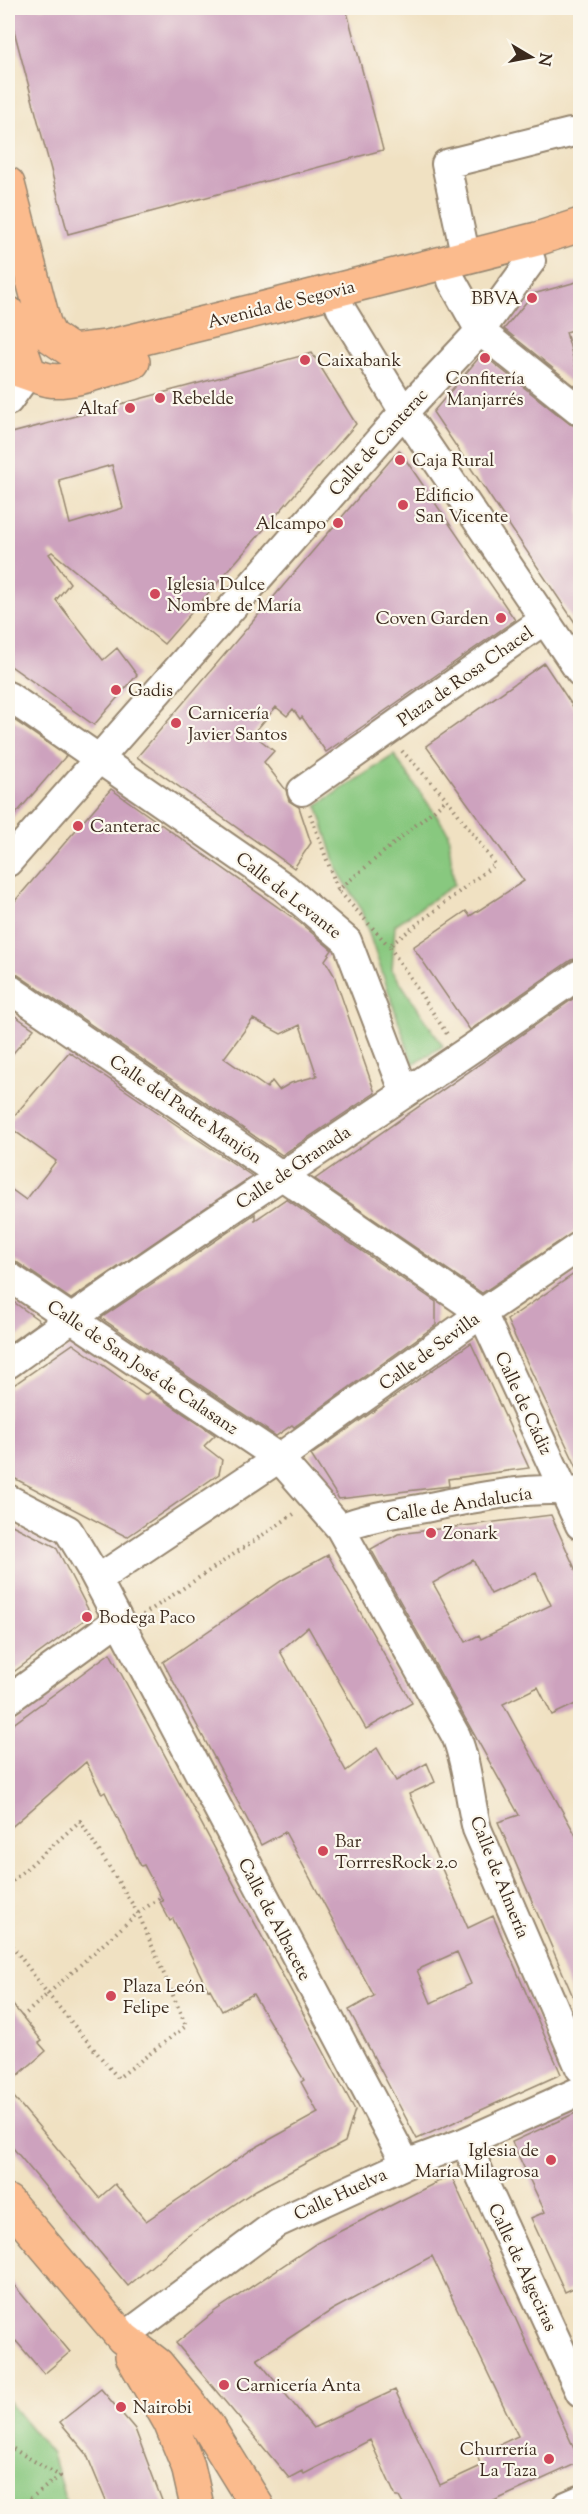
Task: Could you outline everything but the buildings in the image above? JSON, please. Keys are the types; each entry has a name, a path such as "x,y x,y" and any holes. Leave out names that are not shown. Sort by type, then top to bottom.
{"main road":[{"path":"8,184 44,323 41,347 18,369"},
{"name":"Avenida de Segovia","path":"18,369 50,380 65,380 337,300 459,269 580,233"},
{"name":"Avenida de Segovia","path":"459,269 531,261 580,233"},
{"name":"Avenida de Segovia","path":"44,323 50,336 60,345 72,351 86,351 337,300"},
{"path":"8,313 18,369"},
{"path":"8,2202 123,2338 157,2364 207,2425 257,2506"},
{"path":"123,2338 147,2386 170,2422 188,2466 197,2506"}],"street":[{"path":"570,133 446,164 459,269 480,331 580,411"},
{"name":"Calle de Canterac","path":"8,862 98,757 404,412 480,331 531,261"},
{"path":"337,300 404,412 580,672"},
{"path":"8,400 18,369"},
{"name":"Plaza de Rosa Chacel","path":"302,790 544,620"},
{"name":"Calle de Levante","path":"8,696 98,757 311,909 347,941 405,1093"},
{"name":"Calle de Granada","path":"8,1364 281,1174 462,1056 580,974"},
{"name":"Calle del Padre Manjón","path":"8,988 482,1313"},
{"name":"Calle de Sevilla","path":"93,1570 279,1458 580,1246"},
{"name":"Calle de San José de Calasanz","path":"8,1276 279,1458 314,1501"},
{"name":"Calle de Cádiz","path":"482,1313 572,1491 580,1525"},
{"name":"Calle de Andalucía","path":"340,1528 360,1520 479,1497 572,1491"},
{"path":"8,1499 68,1530 93,1570"},
{"name":"Calle de Almería","path":"314,1501 340,1528 456,1736 462,1752 477,1829 580,2068"},
{"name":"Calle de Albacete","path":"93,1570 145,1673 406,2164"},
{"path":"8,1700 115,1612"},
{"name":"Calle Huelva","path":"123,2338 277,2223 406,2164 465,2142 580,2091"},
{"name":"Calle de Algeciras","path":"465,2142 580,2392"},
{"path":"566,2506 580,2500"}],"path":[{"name":"Plaza de Rosa Chacel","path":"386,732 447,799 495,864 389,946"},
{"path":"302,790 338,890 389,946 462,1056"},
{"path":"311,909 338,890 447,799"},
{"path":"115,1612 123,1598 133,1621 314,1501"},
{"path":"8,1885 80,1821 138,1914 186,2026 118,2078 47,1993 8,1940"},
{"path":"22,2017 138,1914 161,1897"},
{"path":"8,2446 60,2476 20,2506"}],"green space":[{"path":"394,755 448,832 454,885 395,925 392,970 443,1046 413,1064 360,907 338,871 317,805"},
{"path":"8,2401 52,2454 67,2506 8,2506"}],"place":[{"name":"BBVA","path":"532,298"},
{"name":"Confitería Manjarrés","path":"485,358"},
{"name":"Caixabank","path":"305,360"},
{"name":"Rebelde","path":"160,398"},
{"name":"Altaf","path":"130,408"},
{"name":"Caja Rural","path":"400,460"},
{"name":"Edificio San Vicente","path":"403,505"},
{"name":"Alcampo","path":"338,523"},
{"name":"Iglesia Dulce Nombre de María","path":"155,594"},
{"name":"Coven Garden","path":"501,618"},
{"name":"Gadis","path":"116,690"},
{"name":"Carnicería Javier Santos","path":"176,723"},
{"name":"Canterac","path":"78,826"},
{"name":"Zonark","path":"431,1533"},
{"name":"Bodega Paco","path":"87,1617"},
{"name":"Bar TorrresRock 2.0","path":"323,1851"},
{"name":"Plaza León Felipe","path":"111,1996"},
{"name":"Iglesia de María Milagrosa","path":"551,2160"},
{"name":"Carnicería Anta","path":"224,2385"},
{"name":"Nairobi","path":"121,2407"},
{"name":"Churrería La Taza","path":"549,2459"}]}
